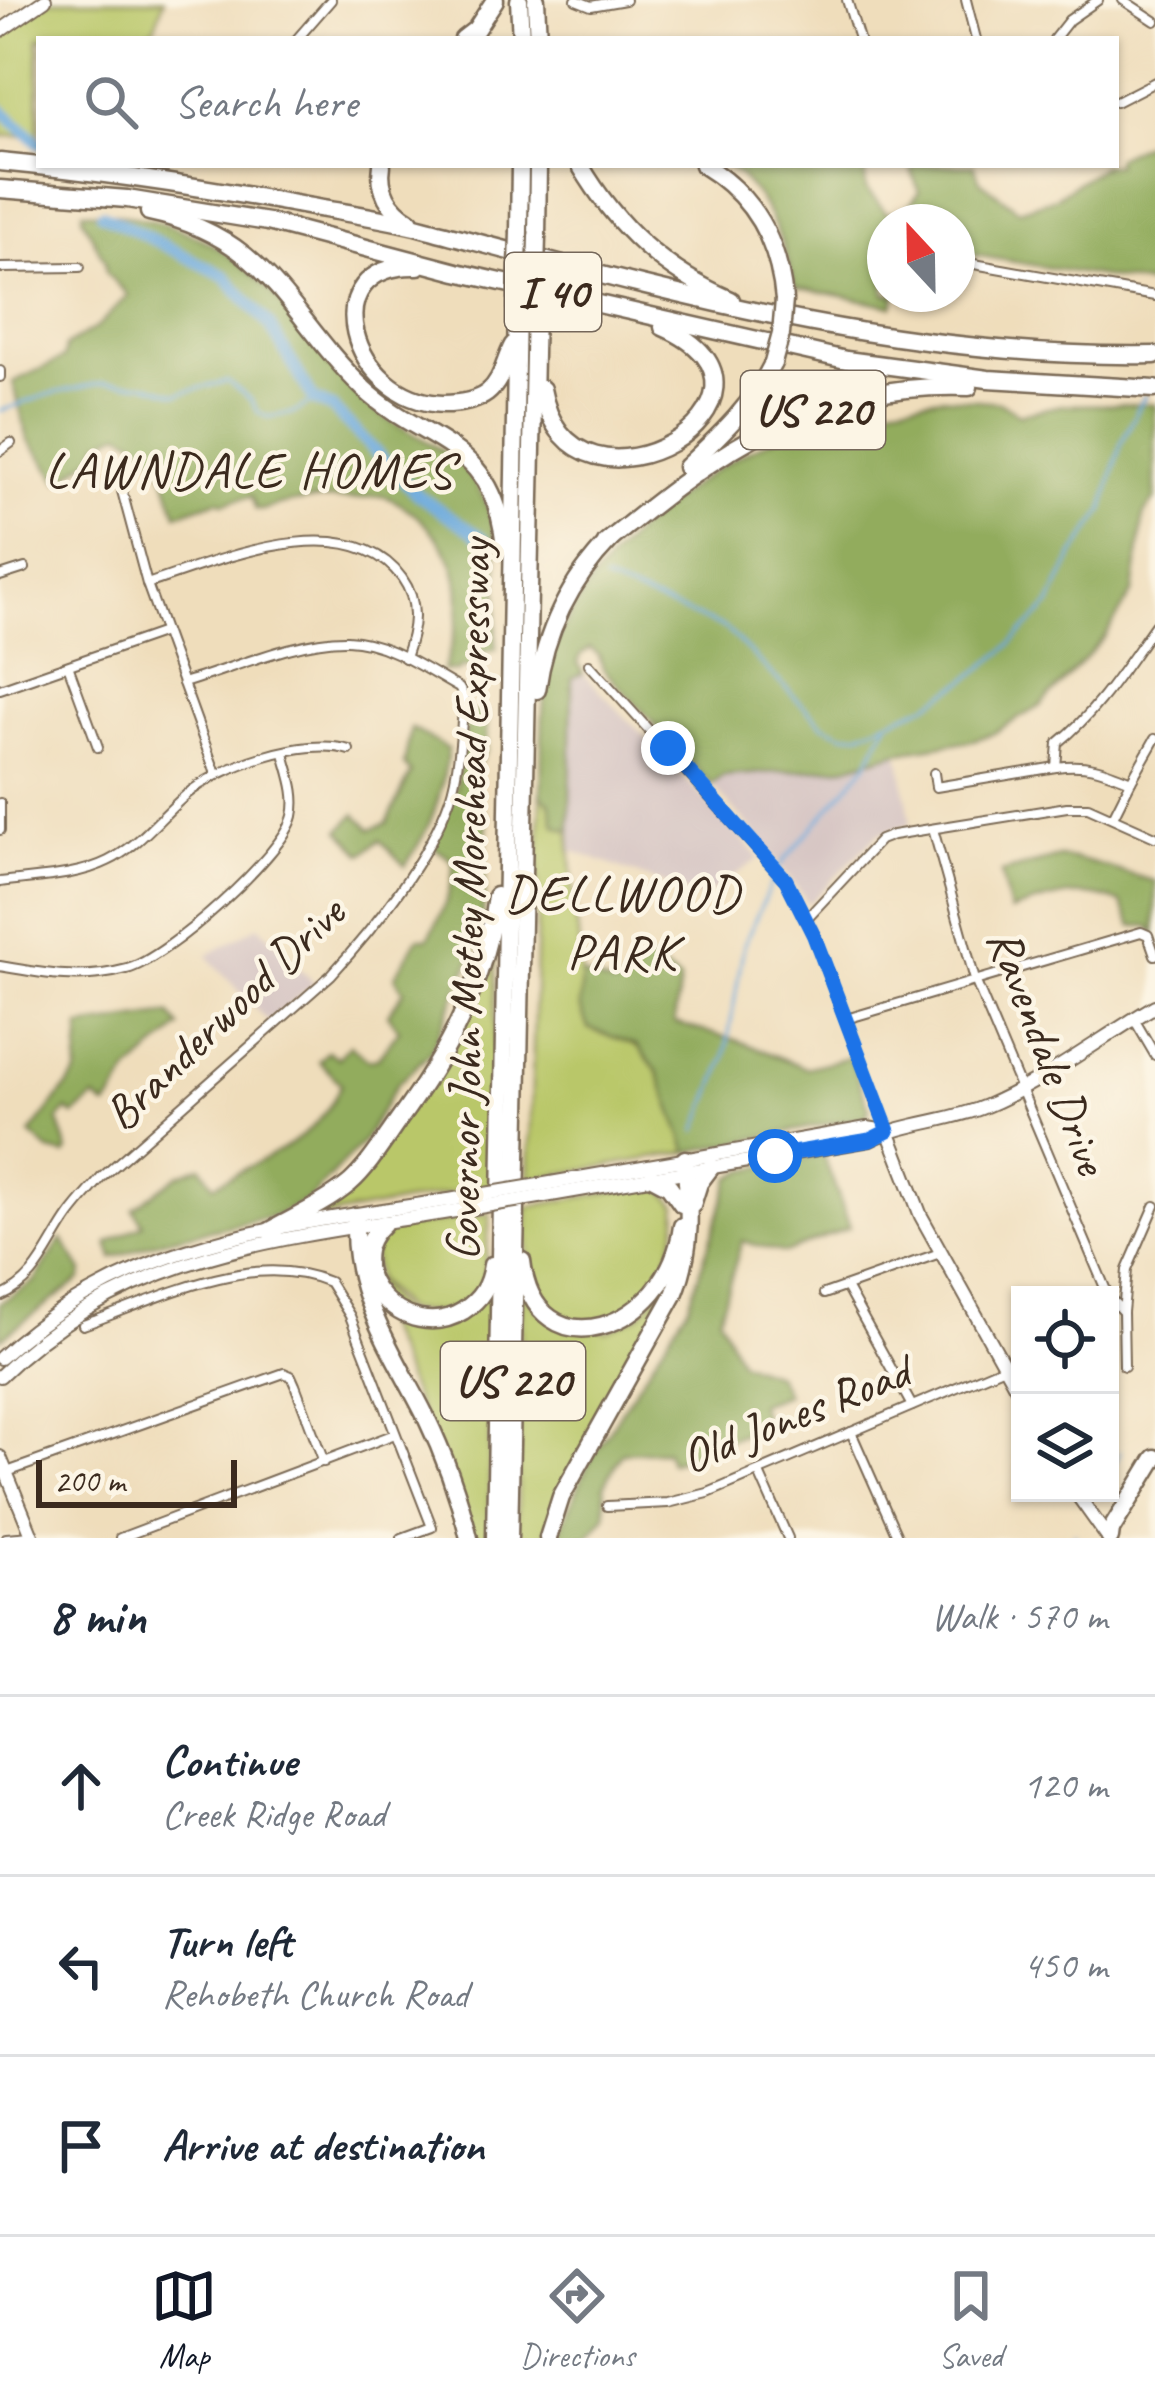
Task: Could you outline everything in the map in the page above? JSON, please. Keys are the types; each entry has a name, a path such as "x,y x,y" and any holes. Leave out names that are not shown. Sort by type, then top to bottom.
{"highway":[{"path":"467,36 495,0"},
{"path":"519,0 521,36"},
{"path":"536,0 538,36"},
{"path":"0,161 36,160"},
{"name":"I 40","path":"0,161 36,165"},
{"name":"I 40","path":"61,168 166,180 421,227 739,310 940,345 1149,355"},
{"path":"382,168 384,194 400,215 421,227"},
{"path":"510,168 520,192"},
{"path":"520,168 528,234"},
{"path":"527,724 534,375 526,306 528,234 538,168"},
{"path":"582,168 609,211 636,241 661,262 733,301 739,310"},
{"path":"606,543 736,419 773,363 781,334 784,300 776,252 763,224 733,186 707,168"},
{"name":"I 40","path":"0,189 127,200 268,222 457,272 846,360 940,374 1155,389"},
{"path":"127,200 198,228 248,257 284,291 373,397 458,450 494,501 512,566"},
{"path":"457,272 399,266 371,279 352,312 354,334 370,366 404,394 436,404 458,404 490,389 517,340"},
{"name":"Governor John Motley Morehead Expressway","path":"509,1538 506,867 517,340 526,306"},
{"path":"534,375 553,425 580,448 625,457 650,454 677,442 708,412 713,396 711,374 691,341 648,315"},
{"name":"US 220","path":"527,724 535,711 548,636 577,579 606,543 718,455 818,408 920,388 1014,390 1058,385"},
{"name":"Governor John Motley Morehead Expressway","path":"495,1538 527,724"},
{"path":"270,1231 353,1180 423,1089 469,1006 483,967 499,877 506,867"},
{"path":"548,1538 561,1497 674,1295 686,1265 682,1166"},
{"path":"508,1227 526,1283 541,1309 571,1326 592,1328 626,1318 653,1297 676,1252 686,1208 711,1167"},
{"path":"652,1178 669,1186 686,1208"},
{"path":"355,1223 355,1255 368,1298 455,1486 469,1538"},
{"path":"382,1224 372,1234 366,1252 371,1278 393,1308 427,1322 449,1318 485,1292 508,1227"},
{"path":"1110,1538 1155,1458"},
{"path":"1110,1538 1155,1476"}],"main road":[{"path":"0,31 45,0"},
{"path":"539,1191 652,1178 682,1166 711,1167 870,1140 888,1131 961,1116 1020,1088 1155,1006"},
{"path":"0,1376 66,1319 144,1276 232,1250 867,1128 888,1131"},
{"path":"888,1131 921,1216 1011,1377"},
{"path":"0,1358 51,1315 130,1269 196,1246 270,1231 382,1224 473,1202"},
{"path":"0,1457 33,1537"},
{"path":"1083,1502 1110,1538"}],"street":[{"path":"300,36 331,0"},
{"path":"576,0 591,6 625,0"},
{"path":"847,0 858,36"},
{"path":"966,0 975,36"},
{"path":"1056,36 1069,20 1098,0"},
{"path":"1123,0 1155,21"},
{"path":"1119,100 1155,82"},
{"path":"975,264 1155,296"},
{"path":"0,268 80,267"},
{"path":"0,451 11,443"},
{"path":"122,491 147,584 216,775"},
{"path":"147,584 266,547 351,546 385,561 406,584 415,621 405,658"},
{"path":"0,577 25,568"},
{"path":"1056,767 1058,743 1079,726 1155,625"},
{"path":"0,689 164,632"},
{"name":"Branderwood Drive","path":"0,1297 19,1288 36,1271 69,1216 101,1178 331,976 433,837 451,795 464,697 459,688 405,658 347,640 308,646 183,683"},
{"path":"589,664 774,865 807,918 888,1131"},
{"path":"69,668 98,746"},
{"path":"1112,817 1155,739"},
{"path":"0,882 80,871 110,860 216,775 316,744 350,750"},
{"path":"0,966 90,977 134,968 170,948 281,842 295,799 284,753"},
{"path":"934,773 936,787 1084,763 1131,781"},
{"path":"0,803 0,830"},
{"path":"807,918 880,840 1067,807 1088,807 1155,837"},
{"name":"Ravendale Drive","path":"932,829 975,980 1105,1286"},
{"path":"846,1019 1141,932 1148,935 1155,954"},
{"path":"1134,1019 1155,1055"},
{"path":"1124,1366 1127,1270 1155,1206"},
{"path":"824,1294 942,1252"},
{"path":"83,1325 232,1274 290,1274 328,1282 350,1316 432,1526 402,1538"},
{"path":"847,1286 912,1406"},
{"name":"Ravendale Drive","path":"1119,1307 1123,1312"},
{"name":"Old Jones Road","path":"607,1506 688,1500 1005,1366"},
{"path":"6,1472 284,1373 295,1384 324,1462"},
{"path":"851,1432 898,1538"},
{"path":"120,1538 395,1434"},
{"path":"758,1473 788,1538"},
{"path":"6,1538 33,1537"}],"shaded area":[{"path":"583,673 760,858 702,898 570,850 572,678"},
{"path":"899,752 911,824 878,834 809,904 765,844 712,785 723,776 845,767"},
{"path":"259,925 314,983 268,1022 207,956"}],"green space":[{"path":"50,0 164,0 155,26 146,36 36,36 36,136 0,136 0,33"},
{"path":"1155,139 1155,286 975,255 975,204 910,204 919,192 914,168 975,168 980,181 1019,210 1053,199 1100,168 1119,168 1119,156"},
{"path":"730,168 864,168 866,189 879,204 867,204 867,301 795,287 763,204"},
{"path":"83,211 183,230 234,259 282,303 364,402 441,450 468,473 488,507 497,547 496,650 480,652 478,670 443,671 458,609 455,572 436,536 391,499 307,500 256,510 251,496 224,503 218,500 177,514 154,457 121,432 100,442 94,456 60,482 28,439 13,382 64,358 66,346 97,327 128,295 106,273"},
{"path":"942,397 999,402 1019,414 1063,405 1155,404 1155,499 1144,514 1133,592 1103,639 1040,706 992,734 845,767 723,776 712,785 603,669 599,655 590,648 578,663 583,673 572,678 570,831 555,825 550,802 541,796 543,718 551,660 574,608 624,545 687,490 756,447 828,418"},
{"path":"469,712 487,714 486,750 477,767 476,799 487,816 483,920 476,948 430,1053 397,1084 362,1143 309,1199 275,1216 162,1240 113,1258 108,1243 143,1224 133,1209 178,1175 201,1166 214,1185 304,1134 331,1104 341,1084 319,1061 328,1051 338,1058 350,1045 368,1060 378,1058 399,1030 388,1014 404,991 395,976 418,938 428,938 450,890 452,860 431,845 456,787"},
{"path":"411,728 448,749 434,810 405,866 380,840 363,854 340,830 356,814 371,829 387,823 411,773 404,765"},
{"path":"541,796 550,802 555,825 570,831 588,1028 633,1044 652,1062 688,1152 529,1179"},
{"path":"1059,857 1155,881 1155,934 1149,926 1132,926 1121,903 1091,896 1053,898 1010,911 1001,873"},
{"path":"490,959 496,960 491,1186 312,1219 367,1171"},
{"path":"649,960 680,980 674,1023 739,1041 806,1068 850,1057 869,1108 867,1116 688,1152 658,1072 637,1045 588,1028 580,1007 582,975 615,986"},
{"path":"170,1014 180,1027 130,1072 107,1107 95,1098 74,1115 67,1110 58,1121 68,1151 65,1155 49,1151 30,1134 77,1074 81,1027"},
{"path":"823,1155 850,1227 785,1253 742,1241 719,1317 740,1362 776,1374 786,1394 758,1404 766,1424 670,1463 666,1451 622,1452 604,1486 606,1515 587,1538 557,1538 589,1462 689,1304 731,1178 746,1170"},
{"path":"658,1186 677,1205 666,1263 650,1290 625,1312 583,1324 545,1305 529,1268 528,1207"},
{"path":"490,1214 484,1282 454,1313 406,1311 377,1280 372,1247 386,1230"},
{"path":"62,1239 82,1271 81,1279 0,1339 0,1303 34,1282"},
{"path":"681,1267 543,1538 517,1538 522,1288 538,1311 607,1331 640,1315"},
{"path":"365,1270 409,1323 490,1296 489,1538 474,1538 380,1318"}],"waterway":[{"path":"0,109 36,140"},
{"path":"102,214 225,276 270,326 314,400 332,408 418,495 484,539"},
{"path":"0,411 106,382 145,384 177,394 227,381 267,417 294,413 314,400"},
{"path":"604,581 725,628 822,724 844,734 860,733 927,705 965,681 1003,652 1050,605 1072,558 1103,511 1121,444 1145,395"},
{"path":"697,1131 725,1058 744,944 778,868 867,764 887,724"},
{"path":"1074,1538 1075,1534"}],"district":[{"name":"LAWNDALE HOMES","path":"250,470"},
{"name":"DELLWOOD PARK","path":"623,922"}],"route":[{"path":"668,748 786,880 807,918 888,1131 870,1140 775,1156"}]}
